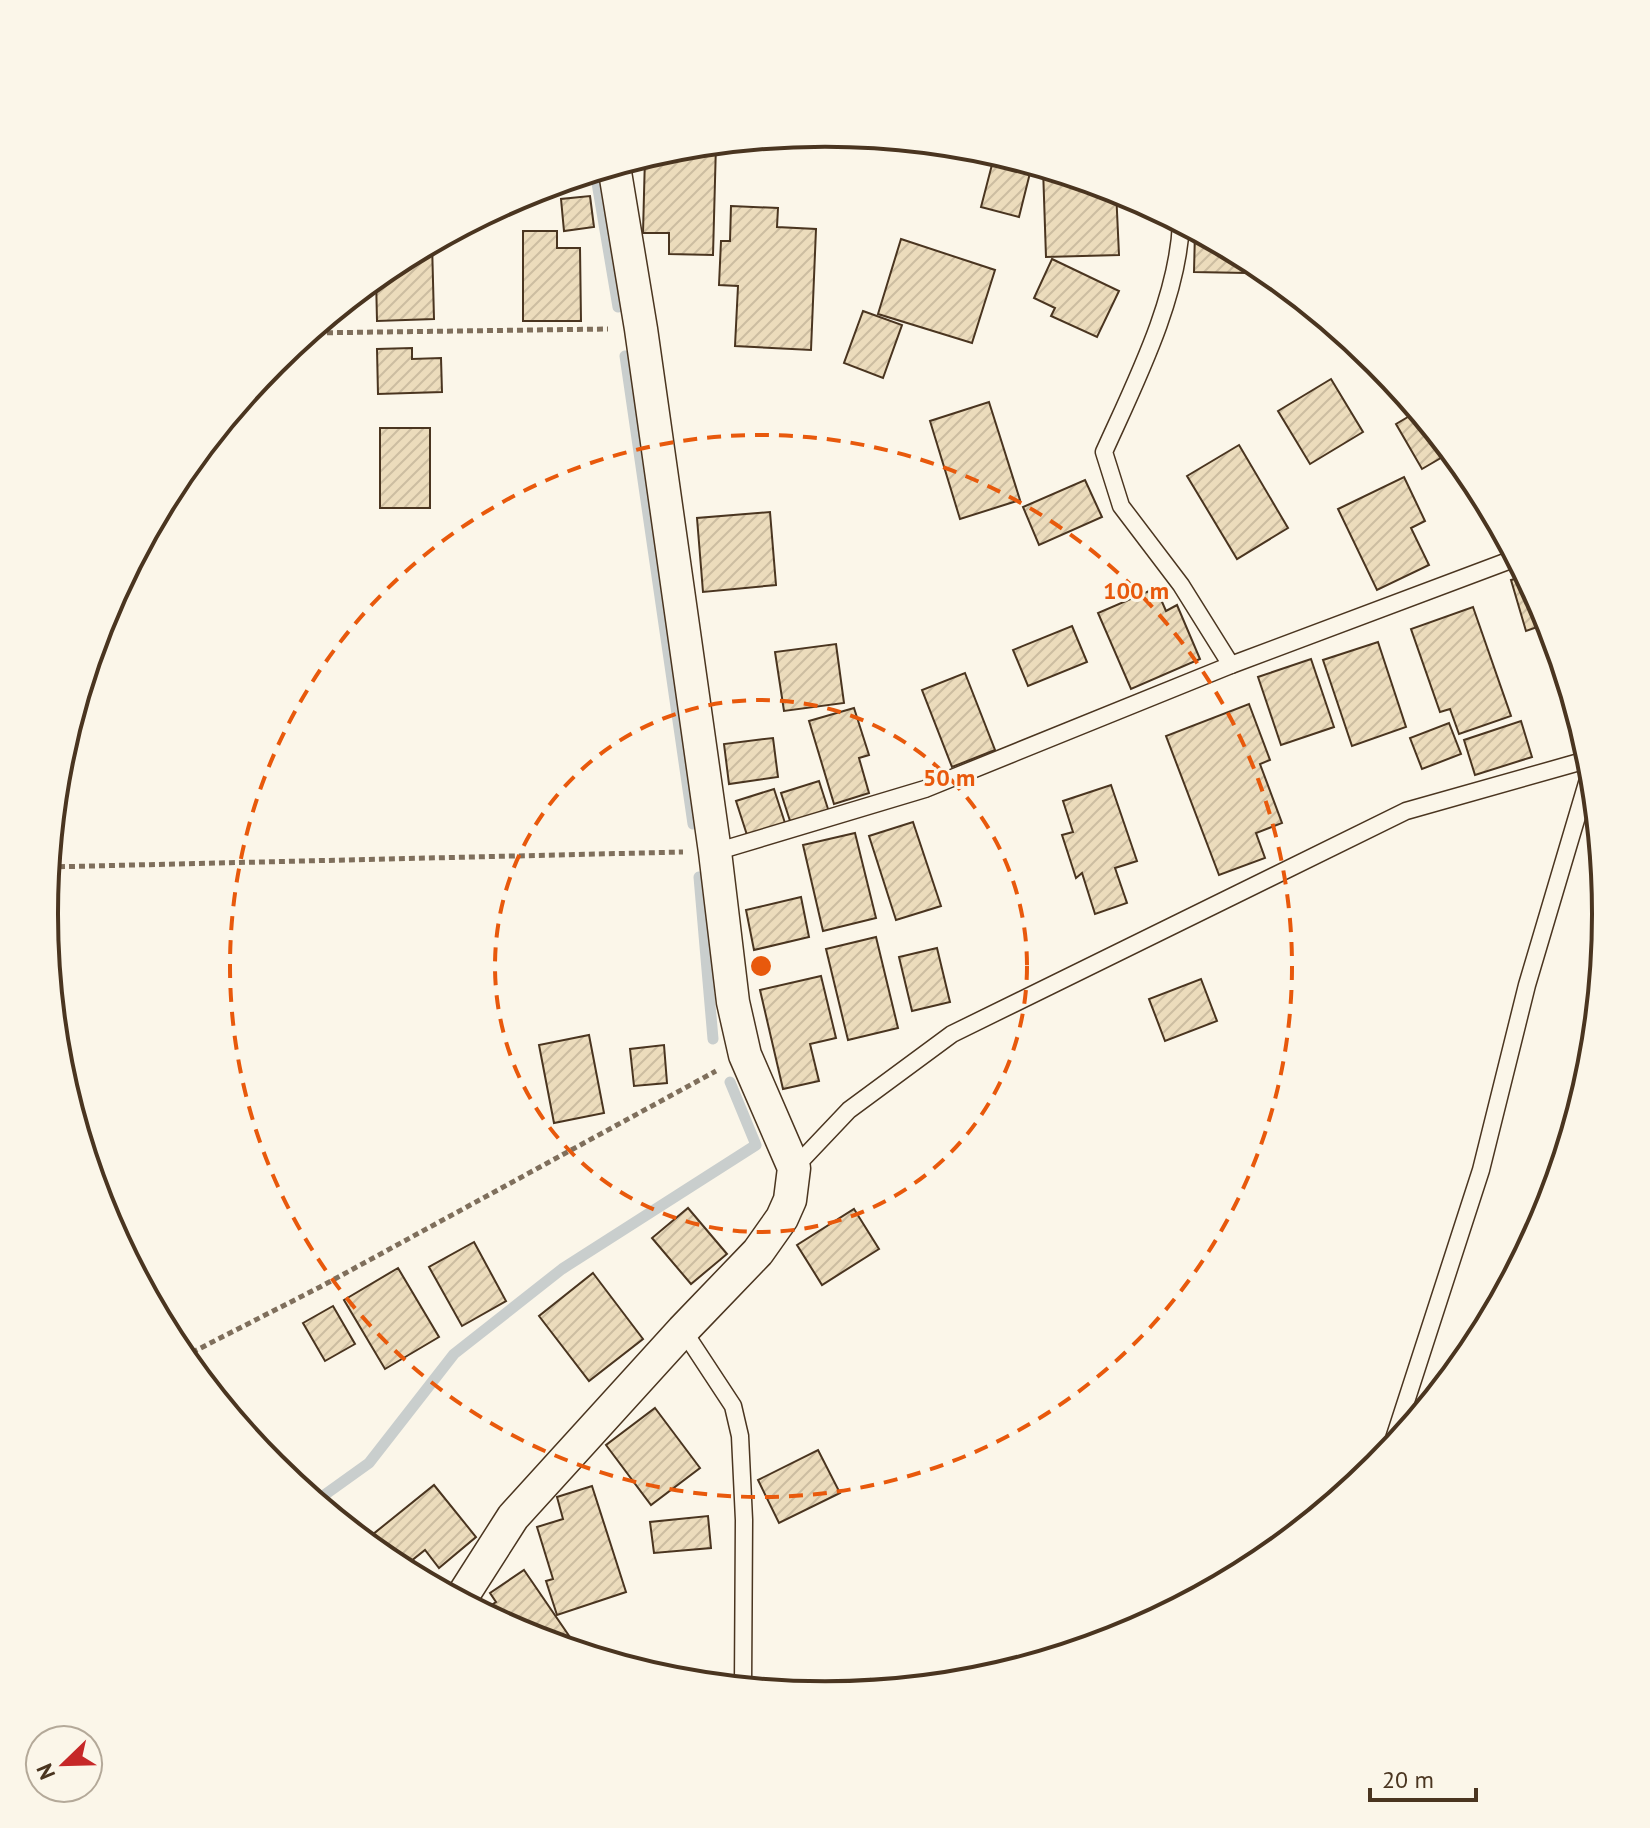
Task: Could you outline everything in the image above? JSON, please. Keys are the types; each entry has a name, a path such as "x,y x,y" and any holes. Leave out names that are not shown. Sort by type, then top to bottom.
{"street":[{"path":"466,1591 513,1517 772,1234 790,1200 794,1168 745,1055 733,1002 715,852 641,329 616,176"}],"lane":[{"path":"1181,235 1166,302 1141,370 1104,452 1121,506 1181,585 1231,665"},
{"path":"715,852 925,789 1231,665 1506,562"},
{"path":"794,1168 849,1110 952,1034 1406,811 1577,763"},
{"path":"1399,1423 1481,1170 1527,985 1582,798"},
{"path":"683,1330 733,1406 740,1436 745,1579 743,1676"}],"path":[{"path":"324,333 641,329"},
{"path":"60,867 715,852"},
{"path":"195,1351 320,1287 745,1055"}],"building":[{"path":"716,155 713,255 669,254 669,233 643,233 645,169"},
{"path":"992,166 1030,175 1019,217 981,207"},
{"path":"1043,179 1117,204 1119,255 1046,257"},
{"path":"590,196 594,227 564,231 561,199"},
{"path":"731,206 778,208 777,227 816,229 811,350 735,346 738,286 719,285 721,241 730,241"},
{"path":"523,231 557,231 557,248 580,248 581,321 523,321"},
{"path":"901,239 995,270 972,343 878,314"},
{"path":"1195,243 1246,273 1246,273 1194,272"},
{"path":"432,256 434,319 377,321 376,292"},
{"path":"1052,259 1119,291 1097,337 1051,316 1055,308 1034,298"},
{"path":"863,311 902,325 883,378 844,363"},
{"path":"412,348 412,359 441,358 442,392 378,394 377,349"},
{"path":"1331,379 1363,432 1310,464 1278,411"},
{"path":"989,402 1020,500 960,519 930,421"},
{"path":"1409,416 1441,458 1422,469 1396,424"},
{"path":"380,428 430,428 430,508 380,508"},
{"path":"1239,445 1288,528 1237,559 1187,476"},
{"path":"1404,477 1425,521 1411,528 1429,565 1377,590 1338,509"},
{"path":"1085,480 1102,517 1039,545 1023,507"},
{"path":"770,512 776,585 703,592 697,518"},
{"path":"1515,579 1537,627 1526,631 1511,580"},
{"path":"1156,588 1166,611 1177,605 1200,659 1131,689 1098,613"},
{"path":"1473,607 1511,716 1459,734 1450,709 1440,712 1411,629"},
{"path":"1072,626 1087,662 1028,686 1013,650"},
{"path":"1378,642 1406,727 1352,746 1323,660"},
{"path":"836,644 844,703 784,711 775,652"},
{"path":"1311,659 1334,727 1281,745 1258,677"},
{"path":"965,673 995,750 952,767 922,690"},
{"path":"1249,704 1270,760 1260,764 1282,823 1256,833 1265,858 1219,875 1166,736"},
{"path":"854,708 869,755 859,758 869,793 834,804 809,721"},
{"path":"1521,721 1532,757 1475,775 1464,740"},
{"path":"1449,723 1461,754 1422,769 1410,738"},
{"path":"773,738 778,777 729,784 724,744"},
{"path":"819,781 829,812 791,824 781,793"},
{"path":"1111,785 1137,861 1115,868 1127,903 1095,914 1082,873 1076,878 1062,835 1073,832 1063,801"},
{"path":"774,789 785,823 747,835 736,801"},
{"path":"913,822 941,906 896,920 869,836"},
{"path":"855,833 876,918 823,931 803,845"},
{"path":"801,897 809,937 754,950 746,910"},
{"path":"876,937 898,1028 848,1040 826,949"},
{"path":"937,948 950,1002 912,1011 899,957"},
{"path":"821,976 836,1038 810,1044 819,1081 783,1089 760,990"},
{"path":"1201,979 1217,1021 1165,1041 1149,999"},
{"path":"589,1035 604,1113 554,1123 539,1045"},
{"path":"664,1045 667,1083 634,1086 630,1049"},
{"path":"688,1208 727,1254 691,1284 652,1238"},
{"path":"854,1209 879,1249 822,1285 797,1245"},
{"path":"474,1242 506,1301 462,1326 429,1267"},
{"path":"398,1268 439,1337 385,1369 344,1300"},
{"path":"593,1273 643,1339 589,1381 539,1316"},
{"path":"333,1306 355,1344 325,1361 303,1323"},
{"path":"655,1408 700,1468 651,1505 606,1445"},
{"path":"818,1450 840,1493 779,1523 758,1480"},
{"path":"434,1485 476,1537 439,1568 425,1550 412,1560 373,1534"},
{"path":"592,1486 626,1592 557,1615 546,1581 553,1579 537,1527 563,1519 557,1497"},
{"path":"708,1516 711,1548 654,1553 650,1522"},
{"path":"524,1570 570,1637 492,1605 496,1602 490,1593"}],"waterway":[{"path":"597,182 618,307"},
{"path":"625,356 693,824"},
{"path":"699,877 713,1039"},
{"path":"324,1495 369,1463 454,1354 562,1269 756,1145 730,1082"}]}
